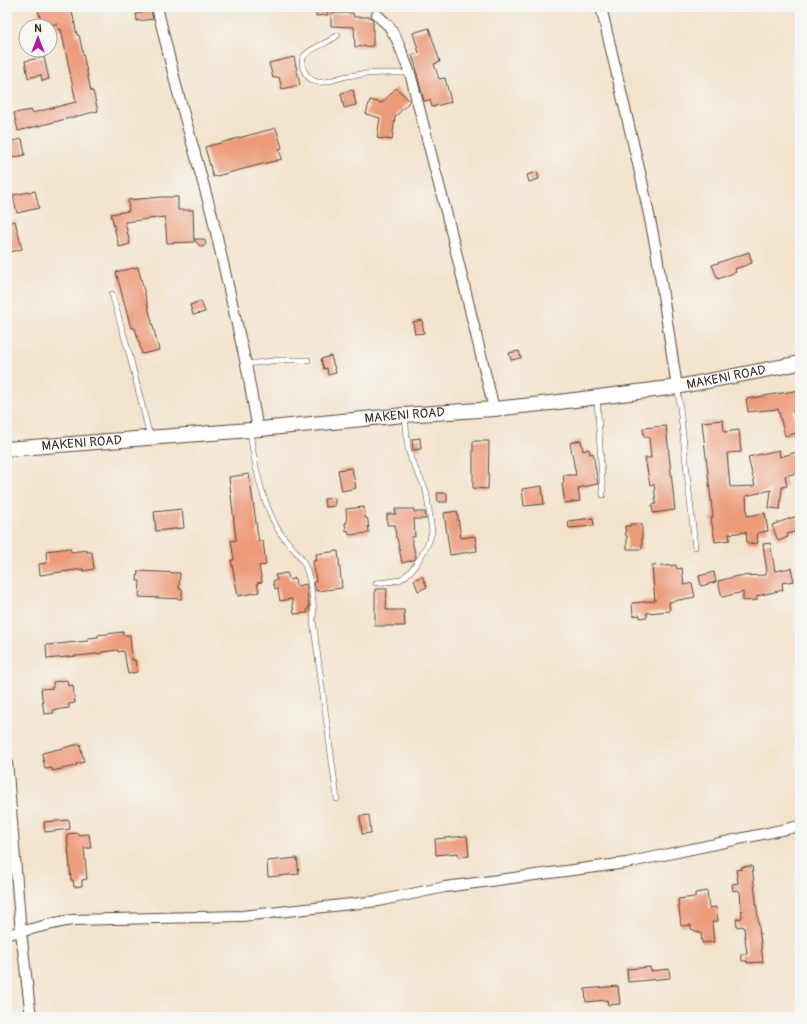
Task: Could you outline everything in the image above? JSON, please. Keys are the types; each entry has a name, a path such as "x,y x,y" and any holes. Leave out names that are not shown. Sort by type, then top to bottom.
{"main road":[{"name":"MAKENI ROAD","path":"7,449 254,430 404,415 494,409 598,398 677,387 800,363"}],"street":[{"path":"157,7 177,89 212,215 246,364 254,430"},
{"path":"601,7 642,181 656,249 677,387"},
{"path":"377,15 389,26 397,40 410,73 452,235 494,409"},
{"path":"7,761 21,932 31,1017"},
{"path":"7,934 21,932 56,922 72,920 242,916 378,901 445,887 626,863 800,826"}],"lane":[{"path":"338,35 333,40 304,56 302,62 304,71 308,78 320,83 349,75 410,73"},
{"path":"112,294 129,353 150,438"},
{"path":"246,364 280,360 308,360"},
{"path":"677,387 695,547"},
{"path":"598,398 603,495"},
{"path":"376,583 400,580 405,576 417,562 431,537 432,531 426,490 411,459 408,448 404,415"},
{"path":"254,430 254,458 266,501 277,527 301,558 312,590 314,612 313,620 337,800"}],"building":[{"path":"48,7 71,7 77,35 79,35 91,91 93,91 98,111 18,131 14,113 32,110 32,113 76,102 61,29 58,30 58,18 40,18 38,9"},
{"path":"315,7 327,7 328,15 316,16"},
{"path":"151,11 153,19 137,21 136,14"},
{"path":"331,13 353,13 354,17 371,17 373,20 373,46 355,47 354,27 331,26"},
{"path":"429,28 440,62 434,64 439,79 445,78 451,102 432,107 430,100 424,101 412,55 419,53 413,33"},
{"path":"294,57 300,85 282,89 279,77 273,78 269,63"},
{"path":"44,58 49,79 42,81 41,75 28,78 25,61"},
{"path":"396,88 410,101 395,117 392,140 377,138 380,118 366,114 370,100 382,103"},
{"path":"353,90 356,105 344,108 341,93"},
{"path":"276,128 282,148 279,149 282,159 213,177 205,147"},
{"path":"22,139 25,155 7,159 7,142"},
{"path":"537,172 539,179 529,182 527,175"},
{"path":"35,191 39,208 17,213 13,195"},
{"path":"178,197 178,210 193,210 194,242 167,243 165,217 125,222 130,244 119,247 111,214 129,211 128,200"},
{"path":"15,221 22,249 7,253 7,223"},
{"path":"194,239 203,239 205,240 206,244 203,247 200,246"},
{"path":"749,252 752,263 735,269 736,272 718,279 712,265"},
{"path":"138,267 159,350 142,354 135,328 131,328 116,272"},
{"path":"201,301 205,312 193,315 190,305"},
{"path":"422,320 424,333 415,334 413,322"},
{"path":"519,351 521,358 511,360 509,353"},
{"path":"331,356 336,373 328,375 327,368 324,369 321,359"},
{"path":"800,390 800,410 793,411 800,432 785,436 778,409 748,412 746,399"},
{"path":"723,420 724,432 739,430 741,452 727,453 730,487 755,486 748,457 779,450 780,457 800,451 800,472 785,476 787,486 782,487 780,509 769,508 771,490 746,496 747,516 765,513 768,531 757,533 758,543 747,544 746,532 729,534 730,540 715,542 711,518 713,517 702,422"},
{"path":"666,426 675,510 653,513 652,505 656,504 654,484 650,485 645,458 651,458 649,437 644,437 643,428"},
{"path":"420,438 421,449 413,450 412,439"},
{"path":"581,440 583,451 589,449 590,454 593,453 598,484 578,488 580,501 565,503 562,483 564,483 563,475 576,475 570,443"},
{"path":"473,441 489,441 488,489 473,488"},
{"path":"352,468 356,488 342,491 338,470"},
{"path":"249,474 259,542 263,541 266,565 259,566 262,582 257,583 259,592 238,596 231,560 234,560 231,541 236,540 229,477"},
{"path":"542,486 544,504 524,506 522,489"},
{"path":"437,493 447,493 447,502 438,502"},
{"path":"335,498 335,506 325,507 324,499"},
{"path":"364,507 365,518 367,518 368,521 369,533 349,535 348,530 346,531 345,523 347,523 346,509"},
{"path":"182,509 184,528 156,531 154,512"},
{"path":"395,509 414,509 414,512 425,512 426,519 414,519 415,537 411,537 416,557 414,560 402,563 396,538 395,525 387,525 387,514 396,514"},
{"path":"457,511 461,538 475,536 477,551 450,555 444,513"},
{"path":"797,516 800,530 787,534 788,537 778,541 772,525"},
{"path":"593,518 594,526 569,528 568,521"},
{"path":"630,524 642,524 642,549 627,549 625,526 630,526"},
{"path":"770,543 775,571 791,568 794,581 782,583 783,590 757,596 757,600 743,601 743,592 722,597 718,581 738,576 766,575 767,572 763,544"},
{"path":"70,548 71,552 87,550 87,552 92,552 94,569 83,571 83,569 40,575 39,564 47,563 46,551"},
{"path":"338,551 342,588 316,591 313,561 317,560 316,554"},
{"path":"676,565 677,569 682,568 684,585 692,583 695,597 669,602 670,611 647,613 647,617 640,618 640,615 633,616 632,603 655,601 652,566"},
{"path":"138,571 180,573 179,589 182,589 182,599 139,597 140,581 137,581"},
{"path":"714,572 716,582 701,586 699,576"},
{"path":"287,573 290,580 295,578 296,586 306,584 309,606 309,609 307,609 308,613 294,614 292,599 280,601 278,589 275,589 273,581 277,580 275,575"},
{"path":"422,576 427,587 418,591 414,580"},
{"path":"375,589 387,589 386,610 404,610 405,626 375,626"},
{"path":"123,632 123,635 130,635 132,660 135,660 137,672 128,674 124,651 118,652 118,650 47,659 46,645 88,641 88,638 98,637 98,635"},
{"path":"67,680 68,686 73,685 75,703 69,704 69,708 53,710 54,713 44,714 41,689 53,688 53,682"},
{"path":"80,744 84,762 76,764 76,766 52,771 52,768 45,769 42,753"},
{"path":"369,815 371,833 362,834 360,816"},
{"path":"69,820 70,829 45,832 44,822"},
{"path":"78,833 78,835 89,834 91,848 84,848 87,879 82,880 82,886 74,887 73,880 71,880 67,834"},
{"path":"467,836 469,856 458,857 458,853 436,855 435,839"},
{"path":"297,858 299,874 268,877 267,861"},
{"path":"752,866 763,962 747,963 747,961 742,961 741,954 747,954 744,928 743,926 737,927 736,919 742,918 740,892 738,890 733,891 732,884 738,883 736,870 742,869 741,867"},
{"path":"707,891 709,908 716,907 718,921 712,922 714,942 702,943 701,933 691,929 691,925 681,926 678,899 695,897 695,893"},
{"path":"650,967 651,971 669,969 670,978 628,982 627,969"},
{"path":"618,986 620,1004 608,1005 607,1000 586,1002 585,989"}]}
